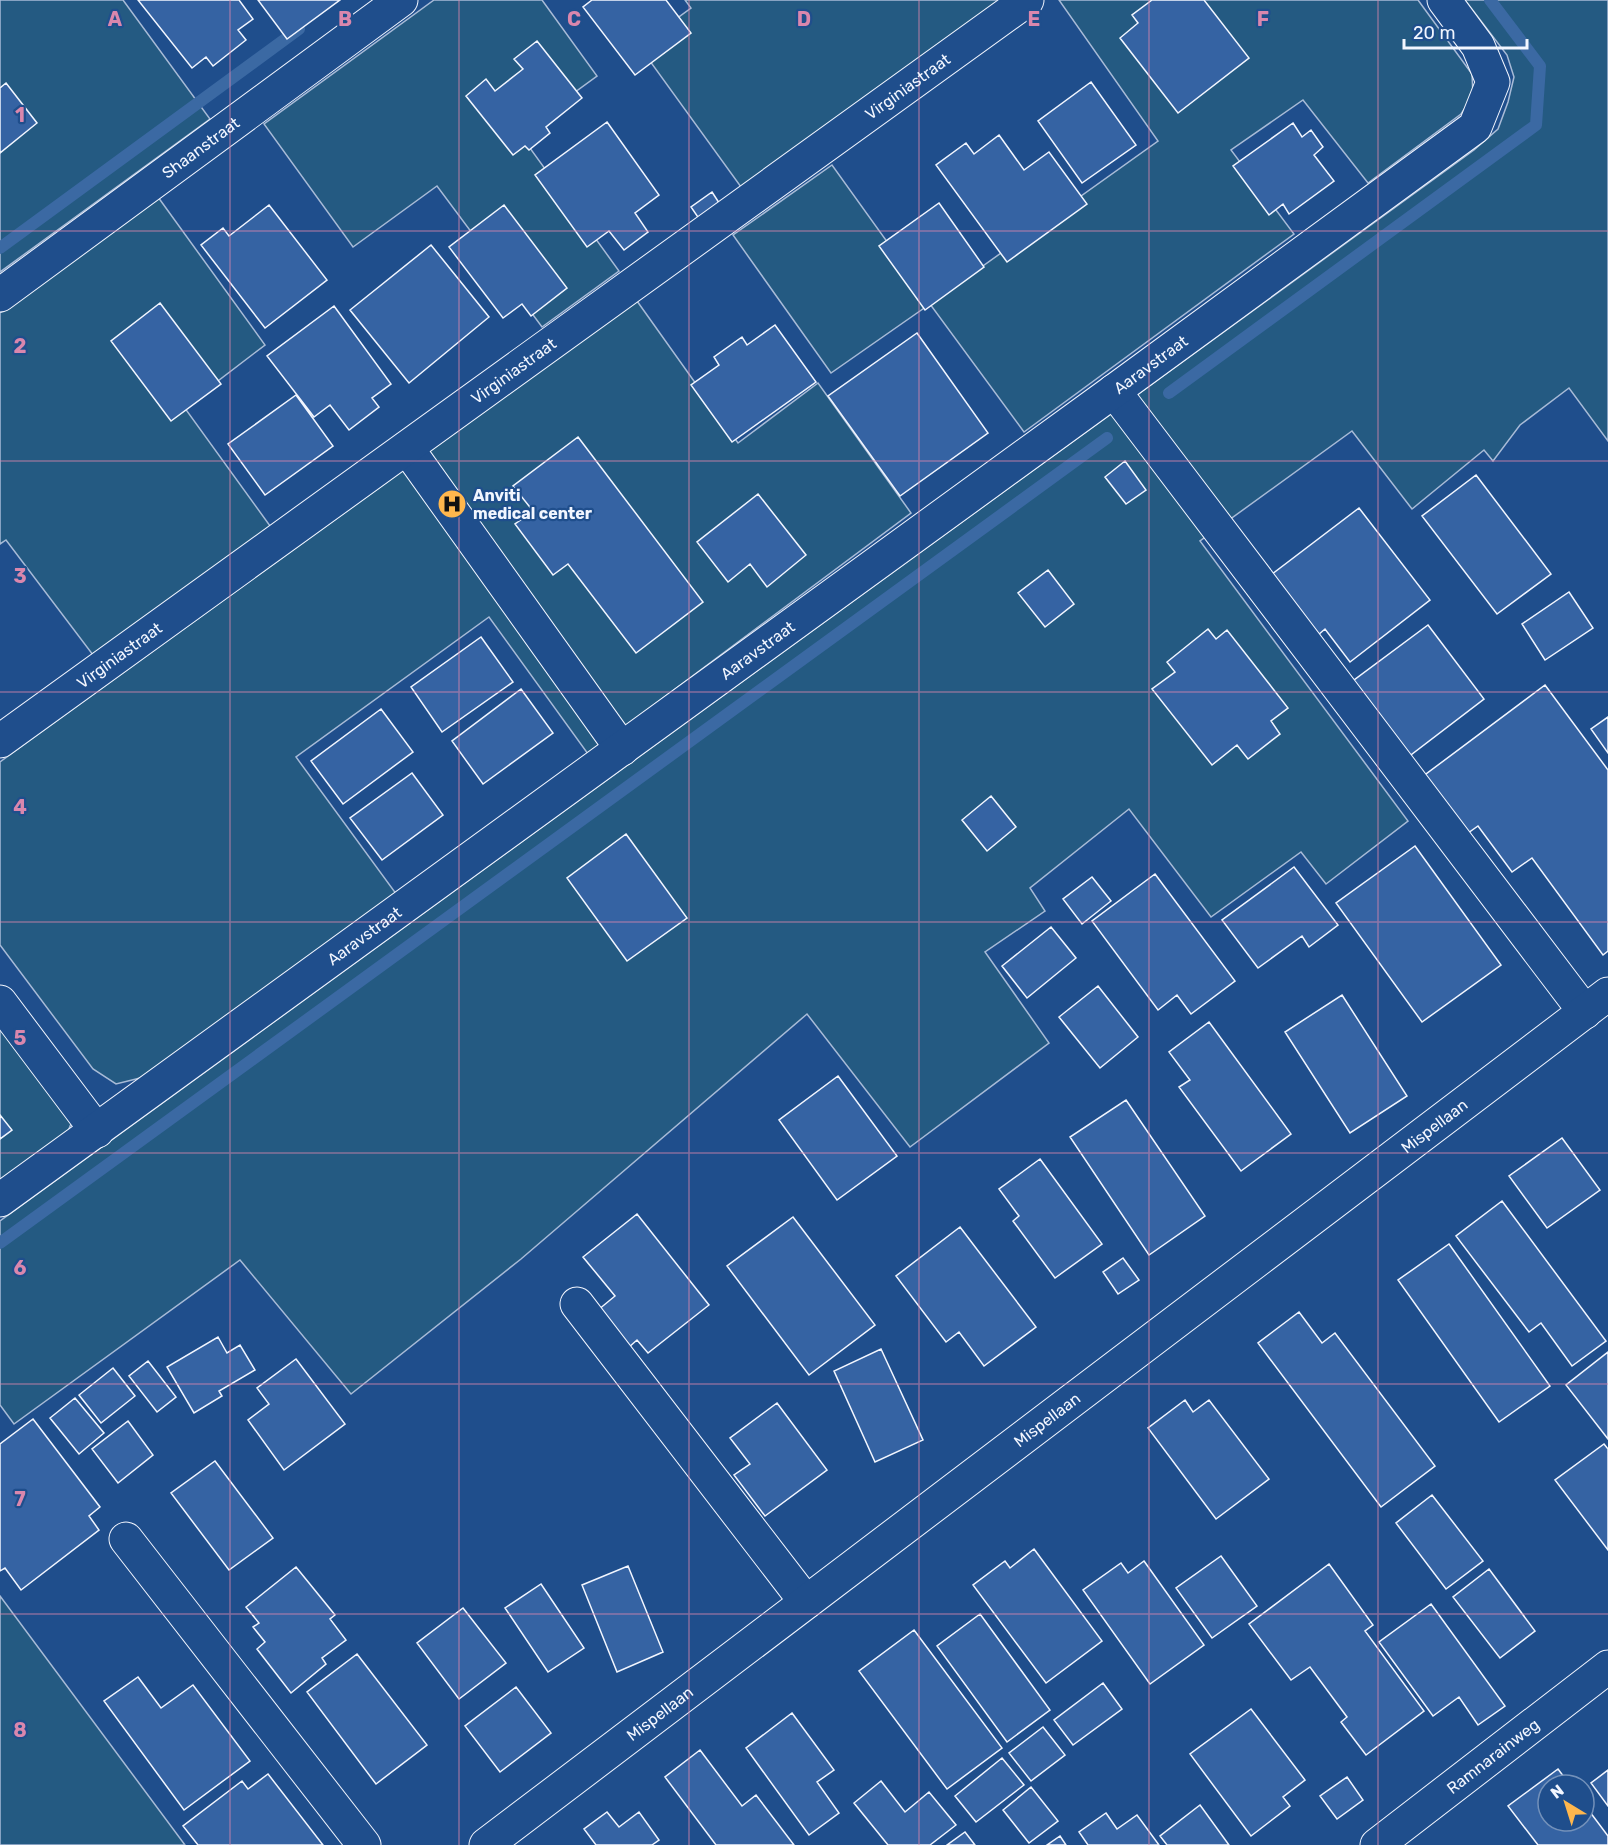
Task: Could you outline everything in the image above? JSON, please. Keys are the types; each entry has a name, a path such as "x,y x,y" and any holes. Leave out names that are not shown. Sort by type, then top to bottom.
{"street":[{"name":"Shaanstraat","path":"0,295 401,0"},
{"name":"Virginiastraat","path":"0,741 1027,0"},
{"name":"Aaravstraat","path":"0,1200 1475,127 1493,82 1478,46 1444,0"},
{"path":"1114,391 1596,1003"},
{"path":"407,448 622,749"},
{"path":"0,1002 97,1131"},
{"name":"Mispellaan","path":"486,1845 1596,1003"},
{"path":"577,1304 807,1602"},
{"path":"126,1539 364,1845"},
{"name":"Ramnarainweg","path":"1377,1845 1608,1667"}],"shaded area":[{"path":"0,0 123,0 210,119 0,272"},
{"path":"434,0 542,0 597,76 519,133 619,271 542,327 437,186 353,247 264,124"},
{"path":"685,0 1002,0 741,187 639,46 691,8"},
{"path":"1059,0 1418,0 1472,74 1473,96 1461,114 1368,183 1303,100 1231,150 1294,234 1024,432 930,304 831,373 733,235 832,165 931,303 1158,141"},
{"path":"1465,0 1608,0 1608,441 1569,388 1520,425 1493,461 1484,450 1412,509 1352,431 1200,541 1408,821 1326,884 1301,852 1211,917 1129,809 1030,888 1045,911 985,952 1049,1043 910,1147 807,1014 521,1259 351,1394 240,1260 14,1424 0,1405 0,1221 1474,150 1498,129 1514,77 1507,55"},
{"path":"158,197 265,345 184,407 273,530 93,655 6,540 0,544 0,313"},
{"path":"637,301 738,443 818,383 911,513 588,754 489,617 296,757 397,895 140,1078 116,1084 93,1069 0,945 0,762"},
{"path":"0,1003 74,1116 67,1134 0,1182"},
{"path":"0,1596 185,1845 0,1845"}],"building":[{"path":"138,0 239,0 253,19 238,30 246,40 213,66 206,57 192,68"},
{"path":"258,0 340,0 287,39"},
{"path":"592,0 666,0 691,33 635,75 583,7"},
{"path":"1152,0 1204,0 1249,58 1178,113 1120,38 1138,23 1132,15"},
{"path":"537,41 582,98 546,127 550,133 529,150 525,146 513,155 466,96 486,79 495,91 523,69 514,59"},
{"path":"1091,82 1136,145 1082,183 1038,121"},
{"path":"6,83 37,123 0,153 0,88"},
{"path":"607,122 659,195 635,213 648,232 624,250 609,231 587,247 535,175"},
{"path":"1293,123 1302,137 1311,130 1323,147 1314,155 1334,181 1289,214 1283,204 1269,215 1233,166"},
{"path":"999,135 1024,170 1049,152 1087,204 1007,262 936,165 966,143 974,154"},
{"path":"712,192 725,212 704,226 691,207"},
{"path":"939,203 984,267 925,310 879,246"},
{"path":"269,205 327,280 265,328 201,245 223,228 229,236"},
{"path":"504,205 567,288 531,316 522,304 503,318 449,247"},
{"path":"431,245 489,317 409,383 350,310"},
{"path":"160,303 221,384 171,421 111,341"},
{"path":"334,306 391,384 372,398 379,407 349,430 330,405 314,417 267,356"},
{"path":"775,325 816,382 732,442 691,385 719,365 714,357 742,337 747,345"},
{"path":"917,333 988,433 900,496 828,396"},
{"path":"296,395 333,446 265,495 228,444"},
{"path":"578,437 703,602 636,653 568,564 553,575 515,524 533,511 513,486"},
{"path":"1125,461 1146,490 1126,504 1105,477"},
{"path":"1476,475 1551,574 1497,614 1422,516"},
{"path":"758,494 806,555 767,587 750,564 728,582 697,542"},
{"path":"1359,508 1430,600 1350,662 1325,629 1310,642 1263,581"},
{"path":"1048,570 1074,604 1045,627 1018,593"},
{"path":"1569,592 1593,628 1545,660 1522,624"},
{"path":"1428,625 1484,699 1399,764 1342,689"},
{"path":"1208,629 1216,639 1227,630 1288,708 1271,721 1280,734 1248,759 1237,745 1212,765 1152,689 1175,672 1167,662"},
{"path":"481,637 513,682 442,732 411,687"},
{"path":"1545,685 1608,770 1608,951 1603,955 1532,858 1512,872 1478,826 1461,838 1418,780"},
{"path":"521,689 553,733 483,784 452,741"},
{"path":"381,709 413,752 343,804 311,761"},
{"path":"1608,717 1608,753 1591,729"},
{"path":"412,773 443,815 382,860 350,818"},
{"path":"991,796 1016,827 987,851 962,820"},
{"path":"626,834 687,918 627,961 567,878"},
{"path":"1415,846 1501,965 1422,1022 1336,903"},
{"path":"1294,867 1338,925 1309,947 1302,936 1258,968 1222,920"},
{"path":"1155,874 1235,981 1191,1014 1177,995 1158,1010 1092,921"},
{"path":"1092,877 1111,901 1082,924 1063,899"},
{"path":"1051,927 1076,958 1027,998 1002,966"},
{"path":"1098,986 1138,1037 1100,1068 1059,1017"},
{"path":"1342,995 1407,1096 1350,1133 1285,1032"},
{"path":"1209,1022 1291,1134 1241,1171 1179,1087 1190,1080 1169,1052"},
{"path":"838,1076 897,1156 837,1200 779,1120"},
{"path":"1126,1100 1205,1216 1149,1255 1070,1137"},
{"path":"0,1115 12,1130 0,1139"},
{"path":"1562,1138 1600,1190 1547,1228 1509,1176"},
{"path":"1040,1159 1102,1244 1055,1278 1013,1221 1019,1216 999,1189"},
{"path":"1502,1201 1606,1341 1572,1366 1541,1323 1529,1332 1456,1236"},
{"path":"637,1214 709,1305 648,1353 637,1340 628,1348 598,1310 615,1296 583,1257"},
{"path":"793,1217 875,1325 809,1375 727,1266"},
{"path":"960,1227 1036,1327 984,1366 959,1332 946,1342 896,1276"},
{"path":"1449,1244 1550,1386 1499,1422 1398,1280"},
{"path":"1123,1258 1139,1280 1118,1294 1103,1272"},
{"path":"1299,1312 1322,1343 1335,1333 1435,1466 1381,1507 1258,1343"},
{"path":"218,1337 227,1353 240,1345 255,1370 219,1391 222,1396 194,1413 167,1367"},
{"path":"881,1349 923,1440 875,1462 834,1371"},
{"path":"1608,1352 1608,1439 1566,1385"},
{"path":"296,1359 345,1424 284,1470 248,1420 269,1404 257,1388"},
{"path":"148,1361 176,1397 157,1412 129,1376"},
{"path":"113,1368 135,1396 101,1423 79,1395"},
{"path":"75,1398 104,1433 79,1454 50,1418"},
{"path":"1185,1400 1193,1412 1209,1400 1269,1479 1216,1519 1148,1428"},
{"path":"777,1403 827,1470 765,1516 734,1475 750,1464 730,1438"},
{"path":"33,1419 100,1507 89,1516 99,1530 21,1590 5,1568 0,1571 0,1444"},
{"path":"128,1421 153,1455 118,1483 92,1449"},
{"path":"1604,1444 1608,1449 1608,1550 1555,1480"},
{"path":"215,1461 273,1538 229,1570 171,1493"},
{"path":"1432,1495 1483,1561 1446,1589 1396,1523"},
{"path":"1034,1549 1102,1641 1046,1683 973,1585 1005,1561 1010,1568"},
{"path":"1221,1556 1257,1606 1212,1638 1176,1588"},
{"path":"1144,1561 1204,1645 1150,1684 1083,1590 1121,1563 1128,1573"},
{"path":"1329,1564 1373,1625 1365,1631 1424,1711 1366,1755 1341,1722 1347,1717 1310,1667 1291,1680 1249,1624"},
{"path":"628,1566 663,1652 617,1672 582,1585"},
{"path":"296,1567 335,1615 330,1619 346,1640 322,1658 326,1664 291,1693 257,1649 265,1642 253,1627 259,1623 246,1607"},
{"path":"1489,1569 1535,1631 1500,1658 1453,1597"},
{"path":"541,1584 584,1648 548,1672 505,1608"},
{"path":"1431,1604 1505,1706 1478,1725 1459,1697 1433,1716 1379,1642"},
{"path":"463,1608 506,1663 459,1699 417,1643"},
{"path":"980,1614 1050,1710 1007,1742 937,1646"},
{"path":"914,1630 1002,1748 947,1789 859,1671"},
{"path":"357,1654 427,1745 376,1784 307,1692"},
{"path":"138,1677 161,1708 193,1685 250,1761 184,1810 104,1701"},
{"path":"1103,1683 1122,1709 1073,1745 1054,1720"},
{"path":"516,1687 551,1733 500,1772 465,1726"},
{"path":"1251,1709 1305,1780 1283,1797 1290,1806 1251,1836 1190,1754"},
{"path":"792,1713 834,1770 817,1782 839,1813 809,1835 746,1748"},
{"path":"1043,1727 1065,1755 1031,1781 1009,1753"},
{"path":"700,1750 742,1806 756,1795 794,1845 716,1845 665,1777"},
{"path":"1002,1758 1024,1785 976,1822 955,1796"},
{"path":"1608,1770 1608,1806 1596,1790 1596,1779"},
{"path":"268,1774 323,1845 198,1845 183,1826 242,1781 248,1789"},
{"path":"1347,1777 1363,1800 1337,1819 1320,1796"},
{"path":"881,1781 905,1812 929,1792 956,1825 930,1845 888,1845 854,1803"},
{"path":"1536,1785 1536,1833 1596,1833 1596,1820 1608,1836 1608,1845 1538,1845 1508,1806"},
{"path":"1031,1787 1058,1821 1029,1843 1003,1810"},
{"path":"1200,1805 1229,1845 1167,1845 1160,1836"},
{"path":"607,1812 619,1827 639,1812 659,1840 652,1845 596,1845 584,1829"},
{"path":"1106,1813 1117,1829 1137,1815 1159,1845 1088,1845 1079,1832"},
{"path":"965,1832 975,1845 947,1845"},
{"path":"1060,1836 1066,1845 1047,1845"}],"waterway":[{"path":"1169,393 1536,125 1540,66 1490,0"},
{"path":"0,248 299,29"},
{"path":"0,1243 1107,438"}],"place":[{"name":"Anviti medical center","path":"452,504"}]}
